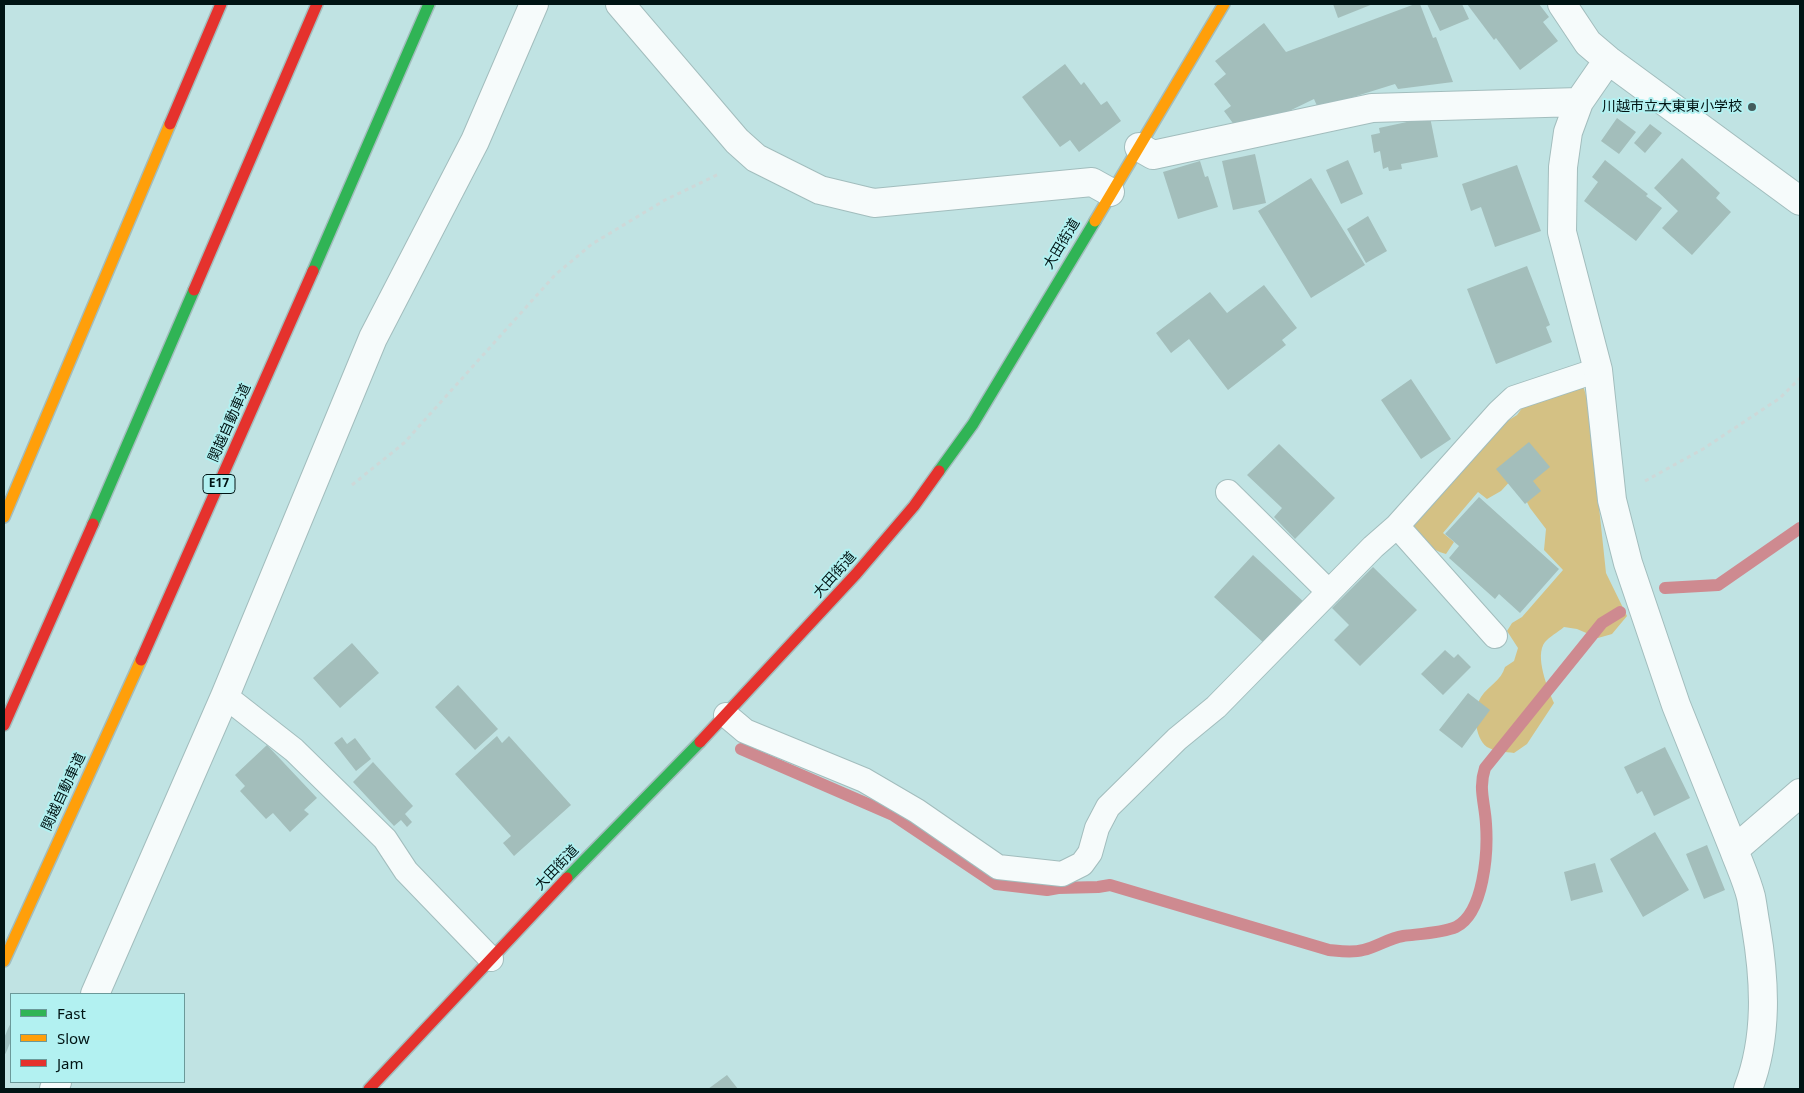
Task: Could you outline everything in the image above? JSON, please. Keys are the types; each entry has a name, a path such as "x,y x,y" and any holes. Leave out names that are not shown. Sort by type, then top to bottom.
{"main road":[{"path":"4,517 221,4"},
{"path":"4,725 73,570 317,4"},
{"name":"関越自動車道","path":"4,961 174,588 429,4"},
{"name":"大田街道","path":"369,1089 548,898 726,715 856,574 914,506 972,424 1224,4"}],"street":[{"path":"95,993 225,696 373,338 474,141 534,4"},
{"path":"620,4 737,140 756,158 820,190 874,203 1092,182 1110,192"},
{"path":"1562,4 1588,43 1608,60 1800,201"},
{"path":"1608,60 1579,102 1568,132 1564,167 1562,232 1598,370 1612,500 1628,563 1676,704 1751,897 1764,991 1761,1037 1753,1076 1748,1089"},
{"path":"1139,147 1153,155 1372,108 1579,102"},
{"path":"1734,850 1800,792"}],"lane":[{"path":"726,715 745,731 864,780 917,811 998,867 1062,874 1082,864 1090,853 1097,828 1108,807 1178,739 1216,707 1373,547 1397,526 1499,412 1514,398 1598,370"},
{"path":"1228,492 1329,592"},
{"path":"1397,526 1495,636"},
{"path":"225,696 294,750 385,839 406,871 492,959"}],"path":[{"path":"349,487 404,443 555,275 592,244 665,200 713,176 756,158"},
{"path":"1612,500 1702,449 1780,398 1800,378"}],"shaded area":[{"path":"1583,385 1588,403 1606,573 1627,616 1612,634 1598,638 1577,629 1564,627 1545,642 1542,648 1541,664 1554,703 1527,744 1514,753 1496,750 1487,747 1479,737 1476,723 1478,702 1501,676 1505,667 1514,661 1518,648 1507,631 1512,623 1522,617 1563,570 1544,550 1546,529 1530,508 1514,477 1501,491 1487,499 1478,492 1443,533 1454,542 1446,554 1427,544 1414,526 1422,504 1501,425 1517,415 1525,404 1543,401 1558,392"}],"building":[{"path":"1333,4 1373,4 1338,18"},
{"path":"1415,4 1420,4 1433,38 1436,37 1453,82 1398,89 1395,84 1318,108 1314,99 1283,114 1235,126 1224,111 1231,106 1214,84 1226,74 1215,61 1264,23 1286,52"},
{"path":"1427,4 1462,4 1469,19 1440,31"},
{"path":"1467,4 1539,4 1549,17 1543,22 1558,41 1520,70"},
{"path":"1065,64 1081,85 1084,82 1101,105 1107,101 1121,121 1079,152 1070,140 1060,147 1022,97"},
{"path":"1430,117 1438,157 1401,164 1402,169 1389,171 1388,167 1383,169 1380,151 1374,153 1371,135 1380,133 1379,128"},
{"path":"1617,118 1636,132 1619,154 1601,141"},
{"path":"1650,124 1662,133 1645,153 1634,143"},
{"path":"1255,154 1266,203 1233,210 1222,161"},
{"path":"1682,158 1720,193 1716,198 1731,212 1692,255 1662,228 1678,211 1654,188"},
{"path":"1348,160 1363,194 1341,204 1326,170"},
{"path":"1605,160 1648,194 1646,196 1662,208 1636,241 1584,201 1598,182 1592,177"},
{"path":"1200,161 1205,177 1208,176 1218,207 1178,219 1163,172"},
{"path":"1517,165 1541,231 1495,247 1481,207 1471,211 1462,184"},
{"path":"1311,178 1365,265 1311,298 1258,211"},
{"path":"1368,216 1387,251 1366,263 1347,229"},
{"path":"1527,266 1550,325 1546,327 1552,342 1496,364 1467,289"},
{"path":"1264,285 1297,328 1282,340 1286,345 1228,390 1189,339 1171,353 1156,333 1210,292 1227,313"},
{"path":"1411,379 1451,439 1421,459 1381,400"},
{"path":"1529,442 1550,467 1533,481 1541,491 1525,504 1496,469"},
{"path":"1279,444 1335,498 1295,539 1274,517 1282,508 1247,475"},
{"path":"1479,497 1559,569 1520,613 1499,594 1495,599 1449,558 1459,546 1445,534"},
{"path":"1253,555 1305,603 1266,645 1214,597"},
{"path":"1373,567 1417,610 1360,666 1334,640 1349,625 1332,608"},
{"path":"352,643 379,673 340,708 313,678"},
{"path":"1445,650 1454,658 1458,654 1471,667 1443,695 1421,674"},
{"path":"458,685 498,729 475,750 435,707"},
{"path":"1468,693 1490,710 1462,748 1439,730"},
{"path":"497,736 502,743 509,736 571,805 514,856 503,843 511,836 455,774"},
{"path":"342,737 347,744 355,738 371,759 356,771 334,743"},
{"path":"267,745 317,798 304,810 309,814 290,832 273,813 266,819 240,791 245,786 235,775"},
{"path":"1665,747 1690,798 1654,816 1642,791 1637,794 1624,767"},
{"path":"373,762 413,806 405,814 412,822 407,827 401,820 394,826 353,782"},
{"path":"1655,832 1689,890 1643,917 1610,859"},
{"path":"1707,845 1725,890 1704,899 1686,854"},
{"path":"1595,863 1603,892 1571,901 1564,872"},
{"path":"727,1075 738,1089 708,1089"}],"waterway":[{"path":"1665,588 1718,585 1800,528"},
{"path":"741,749 893,815 996,884 1047,890 1110,885 1329,950 1359,951 1398,937 1450,929 1465,920 1473,909 1478,896 1485,865 1486,824 1482,789 1485,768 1602,623 1620,612"}],"tunnel":[{"path":"4,1038 10,1041"}],"traffic: fast":[{"path":"313,271 429,4"},
{"path":"939,471 973,424 1095,221"},
{"path":"93,524 194,290"},
{"path":"567,878 700,742"}],"traffic: slow":[{"path":"1095,221 1224,4"},
{"path":"4,517 170,124"},
{"path":"4,961 141,660"}],"traffic: jam":[{"path":"170,124 221,4"},
{"path":"194,290 317,4"},
{"path":"141,660 313,271"},
{"path":"700,742 856,574 914,506 939,471"},
{"path":"4,725 93,524"},
{"path":"369,1089 567,878"}],"place":[{"name":"川越市立大東東小学校","path":"1752,107"}]}
